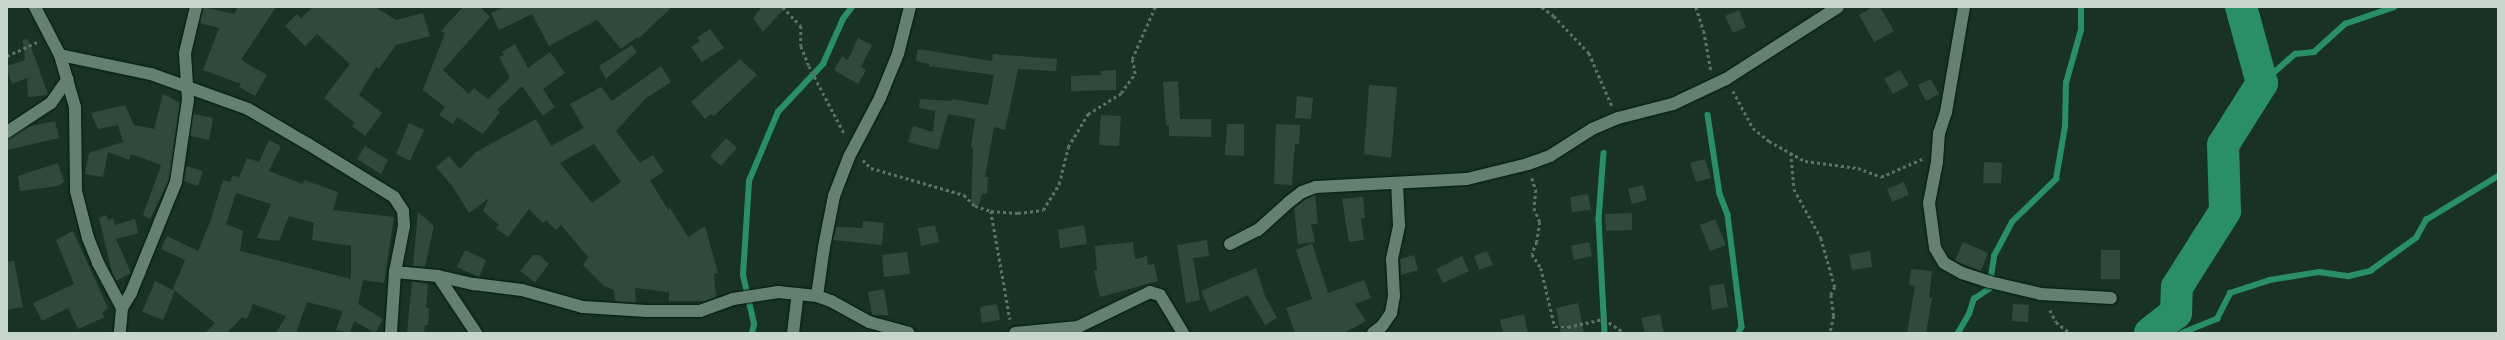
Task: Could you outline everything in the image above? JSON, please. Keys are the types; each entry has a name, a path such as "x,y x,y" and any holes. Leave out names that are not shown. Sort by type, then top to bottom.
{"street":[{"path":"35,7 51,35 60,55 75,107 75,176 81,215 98,263 122,308"},
{"path":"120,333 122,308 131,293 176,182 188,100 185,53 196,7"},
{"path":"817,296 831,208 852,150 889,77 900,48 910,7"},
{"path":"1230,244 1258,230 1302,192 1316,187 1467,179 1528,164 1550,156 1592,129 1618,118 1673,104 1726,79 1838,7"},
{"path":"1964,7 1946,112 1938,134 1937,152 1929,203 1935,248 1944,263 1962,273 1990,282 2041,294 2112,298"},
{"path":"60,55 151,74 186,85 248,109 394,197 403,210 404,226 395,272 391,333"},
{"path":"7,132 51,103 68,79"},
{"path":"1373,333 1382,326 1391,313 1394,296 1392,259 1399,225 1397,183"},
{"path":"395,272 438,276 474,284 522,290 583,307 700,311 733,299 757,294 778,292 817,296 831,301 869,322 909,333"},
{"path":"438,276 476,333"},
{"path":"1013,329 1078,327 1150,292 1160,295 1183,333"},
{"path":"793,333 798,294"}],"path":[{"path":"783,7 801,26 802,46 809,66 819,82 852,150 871,168 964,195 975,206 991,211 1018,213 1044,210 1059,184 1068,147 1088,114 1121,93 1135,74 1132,59 1155,7"},
{"path":"1542,7 1554,16 1589,53 1618,118"},
{"path":"1696,7 1704,31 1714,84"},
{"path":"7,56 51,35"},
{"path":"1726,79 1753,128 1769,141 1805,161 1858,168 1881,177 1937,152"},
{"path":"1791,153 1794,189 1820,238 1835,287 1831,294 1834,316 1830,333"},
{"path":"1528,164 1536,190 1534,208 1540,222 1537,242 1532,254 1541,268 1555,327 1568,327 1604,319 1625,333"},
{"path":"991,211 1013,329"},
{"path":"2041,294 2056,322 2070,333"}],"building":[{"path":"203,7 234,14 238,7 276,7 241,60 267,75 255,96 239,87 241,84 203,70 219,28 200,23"},
{"path":"313,7 375,7 396,20 423,13 430,36 396,45 379,69 376,67 359,95 382,113 365,136 352,126 355,123 324,98 350,64 317,34 305,46 285,26 297,14 301,18"},
{"path":"463,7 480,7 490,17 443,70 469,94 474,88 488,99 510,78 499,57 504,55 502,52 515,44 528,68 550,52 565,73 543,89 555,107 543,116 522,86 497,110 500,112 483,134 457,117 453,124 439,115 445,107 424,91 425,90 422,92 445,33 441,31"},
{"path":"504,7 672,7 639,38 637,37 621,49 597,20 549,46 532,14 499,30 491,13"},
{"path":"762,7 786,7 763,32 753,18"},
{"path":"1873,7 1880,7 1894,31 1874,42 1859,15"},
{"path":"1739,10 1746,27 1733,33 1725,16"},
{"path":"710,29 724,48 702,62 691,47 700,41 697,38"},
{"path":"858,38 872,45 861,67 866,70 858,84 834,70 842,56 848,60"},
{"path":"28,39 48,94 47,95 28,97 27,78 12,84 7,66 25,60 23,40"},
{"path":"632,45 637,52 606,79 599,66"},
{"path":"918,49 992,61 993,54 1057,59 1056,71 1018,69 1005,130 994,127 985,177 988,177 987,194 982,194 979,205 971,205 973,148 971,147 975,119 948,114 938,150 908,142 913,126 933,132 935,111 919,108 920,99 952,101 952,99 988,105 994,75 929,66 929,64 916,61"},
{"path":"740,59 757,75 714,116 711,114 705,119 691,102"},
{"path":"661,66 671,82 645,99 616,131 640,163 653,155 664,172 650,180 668,210 670,208 688,237 705,226 718,273 714,274 716,297 706,301 669,301 669,292 635,288 636,303 615,301 614,290 604,286 583,265 588,257 561,225 556,230 546,220 543,223 529,209 508,237 496,228 499,225 483,211 489,198 469,213 453,187 436,167 449,156 460,169 476,152 536,119 551,146 584,128 570,104 601,87 612,101","holes":["594,144 621,182 592,203 560,163"]},
{"path":"1116,70 1116,90 1071,91 1071,76 1101,75 1101,71"},
{"path":"1900,70 1909,85 1893,94 1884,79"},
{"path":"1931,79 1939,94 1926,101 1918,85"},
{"path":"1178,81 1180,119 1211,119 1211,137 1169,136 1169,125 1166,125 1163,82"},
{"path":"1369,85 1397,87 1391,158 1364,154"},
{"path":"163,94 180,103 169,180 150,219 143,215 161,165 131,154 129,160 108,152 103,177 85,174 89,153 123,142 118,125 98,129 91,113 125,105 134,125 154,129"},
{"path":"1297,96 1313,98 1311,119 1295,118"},
{"path":"193,114 213,118 209,140 190,136"},
{"path":"1101,115 1121,116 1119,146 1099,145"},
{"path":"55,121 59,138 7,150 7,139 28,127"},
{"path":"409,123 424,130 410,161 396,154"},
{"path":"1227,124 1244,124 1244,156 1225,155"},
{"path":"1276,124 1300,125 1299,144 1295,144 1292,185 1274,184"},
{"path":"726,138 737,148 721,166 710,156"},
{"path":"269,140 281,146 269,171 303,184 304,180 338,192 333,210 394,217 384,283 363,280 358,304 383,319 375,333 354,321 350,333 336,330 343,311 307,302 296,333 276,333 286,316 253,304 247,319 242,317 227,333 205,333 215,323 173,289 185,260 161,249 167,236 198,251 210,222 223,180 230,182 233,175 239,178 247,158 259,162","holes":["236,193 271,204 257,238 279,241 289,216 314,223 312,240 351,246 351,279 240,251 243,231 226,224"]},
{"path":"365,146 388,160 381,174 357,159"},
{"path":"1705,159 1711,178 1696,182 1690,163"},
{"path":"1984,162 2002,163 2001,183 1983,183"},
{"path":"58,163 64,182 58,186 20,191 18,176"},
{"path":"186,166 203,171 198,186 184,181"},
{"path":"1904,182 1909,195 1892,202 1887,189"},
{"path":"1643,185 1647,200 1632,204 1628,189"},
{"path":"1588,194 1591,210 1572,212 1570,197"},
{"path":"1315,195 1318,224 1311,224 1315,242 1298,244 1294,208 1306,199"},
{"path":"1363,197 1365,218 1361,218 1364,240 1349,242 1342,199"},
{"path":"418,212 434,226 425,267 413,266"},
{"path":"1632,213 1632,230 1606,231 1605,214"},
{"path":"106,215 108,220 113,218 115,225 135,219 138,233 116,239 131,273 116,281 112,272 99,218"},
{"path":"1715,219 1726,245 1710,251 1700,225"},
{"path":"863,221 884,223 882,245 833,240 836,227 862,228"},
{"path":"935,225 939,242 921,246 918,228"},
{"path":"1084,225 1087,244 1060,248 1058,230"},
{"path":"73,231 108,308 102,313 105,317 78,329 68,308 42,321 33,303 74,284 56,240"},
{"path":"1207,240 1209,256 1193,258 1200,300 1186,303 1177,245"},
{"path":"1133,242 1135,259 1147,256 1148,265 1154,264 1158,281 1100,297 1094,271 1097,270 1095,246"},
{"path":"1589,242 1592,256 1574,260 1571,246"},
{"path":"1963,242 1988,253 1981,271 1955,261"},
{"path":"1312,243 1328,293 1364,280 1371,298 1355,304 1366,321 1344,333 1295,333 1286,308 1312,299 1296,250"},
{"path":"465,250 486,260 479,277 457,267"},
{"path":"2101,250 2120,250 2120,279 2101,279"},
{"path":"1487,251 1493,265 1479,270 1474,256"},
{"path":"1870,251 1872,267 1852,270 1849,255"},
{"path":"907,252 910,274 884,277 882,255"},
{"path":"533,255 539,255 549,264 535,282 520,271"},
{"path":"1414,255 1418,270 1401,275 1400,259"},
{"path":"1462,256 1469,271 1443,283 1436,269"},
{"path":"14,261 23,307 7,310 7,262"},
{"path":"1256,268 1265,296 1277,318 1265,325 1248,295 1210,312 1201,291"},
{"path":"1911,269 1932,271 1929,298 1932,298 1926,333 1907,333 1915,286 1909,285"},
{"path":"155,281 175,291 163,320 142,312"},
{"path":"412,281 428,284 426,308 429,308 428,325 425,325 424,333 407,333"},
{"path":"1724,284 1728,307 1712,310 1709,286"},
{"path":"884,289 888,315 872,315 868,292"},
{"path":"1578,303 1584,333 1561,333 1556,308"},
{"path":"997,304 1000,320 982,323 980,307"},
{"path":"2013,304 2029,305 2028,322 2012,321"},
{"path":"1524,314 1528,333 1503,333 1500,320"},
{"path":"1660,314 1664,333 1645,333 1641,318"}],"waterway":[{"path":"752,333 754,324 743,275 749,181 778,112 823,64 843,19 852,7"},
{"path":"1958,333 1969,314 1974,299 1989,289 1994,256 2012,222 2056,179 2065,127 2066,83 2081,30 2081,7"},
{"path":"2150,333 2176,313 2177,287 2225,211 2223,145 2262,83 2241,7"},
{"path":"2262,83 2295,54 2314,52 2345,24 2394,7"},
{"path":"1708,115 1720,194 1728,215 1742,327 1739,333"},
{"path":"1604,153 1599,219 1605,333"},
{"path":"2182,333 2217,319 2230,293 2270,280 2319,272 2349,276 2370,271 2416,238 2426,220 2498,176"}]}
